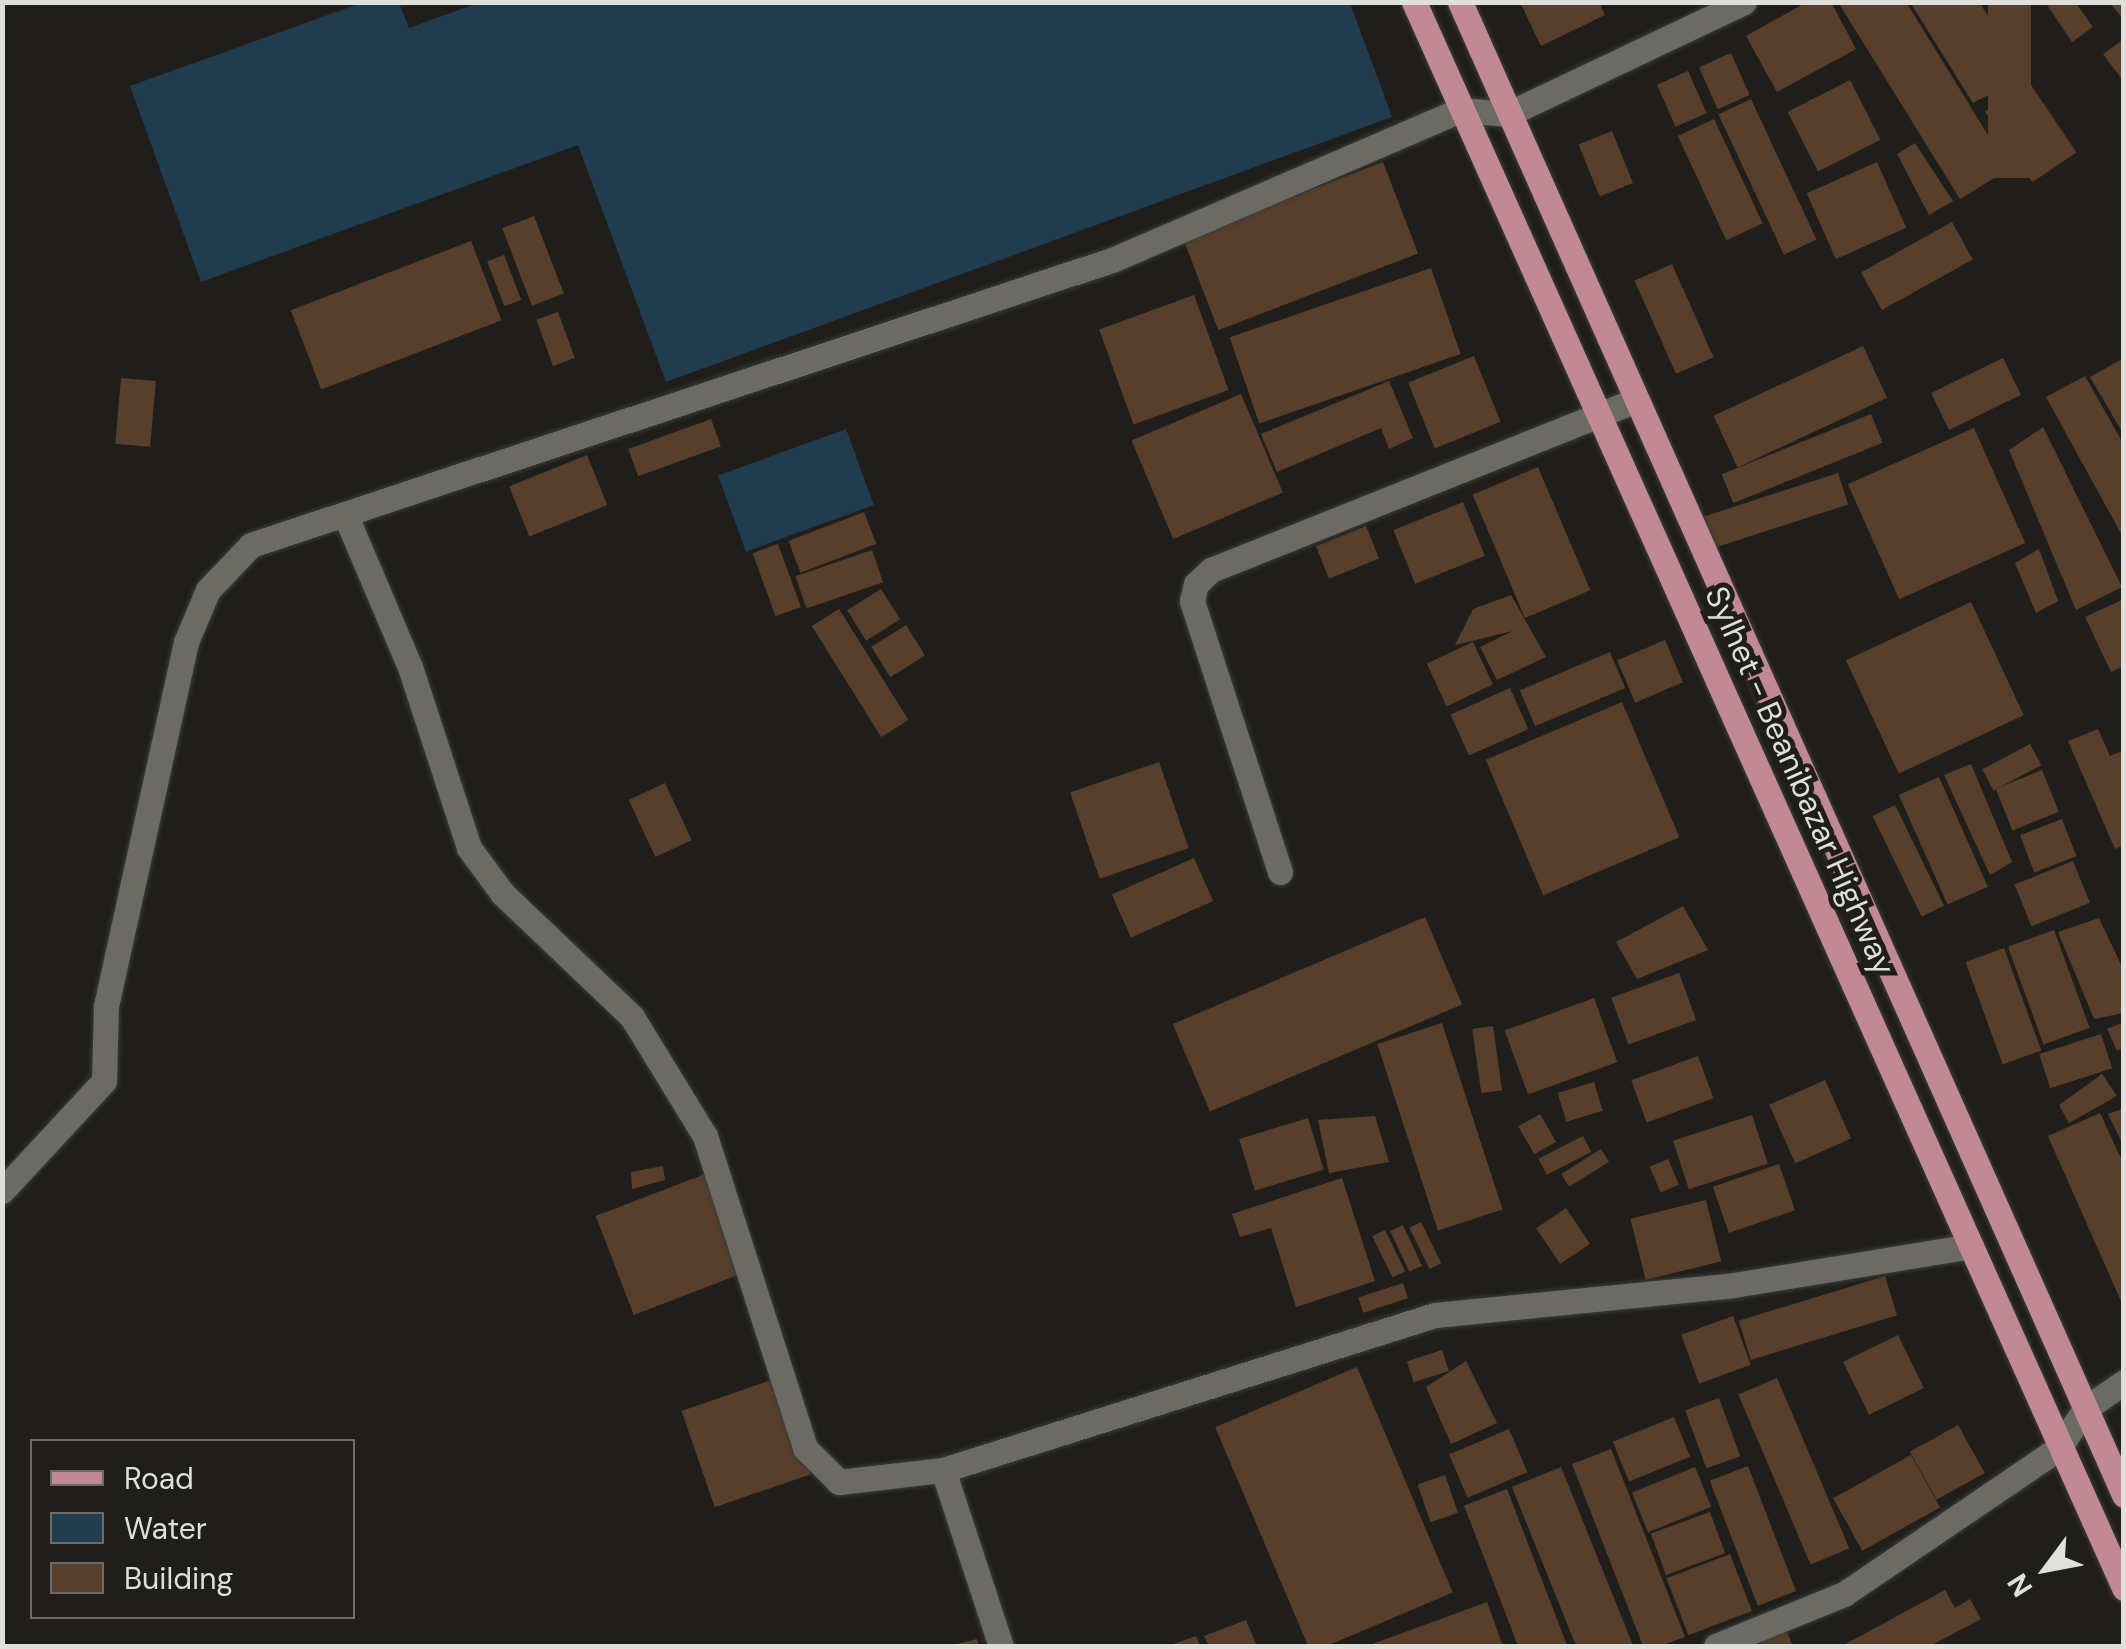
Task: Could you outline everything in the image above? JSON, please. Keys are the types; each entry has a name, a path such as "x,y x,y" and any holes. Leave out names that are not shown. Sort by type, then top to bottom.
{"main road":[{"name":"Sylhet - Beanibazar Highway","path":"1414,2 2124,1588"},
{"name":"Sylhet - Beanibazar Highway","path":"1460,2 2124,1494"}],"street":[{"path":"2,1191 104,1080 106,1006 186,642 208,590 251,546 1112,260 1460,110 1508,114 1744,2"},
{"path":"1280,872 1192,601 1196,584 1211,570 1636,400"},
{"path":"345,514 410,667 469,848 502,894 632,1017 705,1136 805,1448 839,1482 943,1470 1435,1315 1734,1285 1972,1246"},
{"path":"1716,1646 1844,1594 2059,1448 2086,1409 2124,1382"},
{"path":"943,1470 1001,1646"}],"water":[{"path":"481,2 1350,3 1392,117 666,382 578,145 201,282 130,86 361,3 399,3 409,28"},
{"path":"846,429 874,505 746,552 718,476"}],"building":[{"path":"1520,2 1599,2 1605,15 1541,46"},
{"path":"1807,2 1831,2 1856,49 1777,92 1746,36"},
{"path":"1838,2 1906,2 2009,169 1960,199"},
{"path":"1910,2 1979,2 2027,75 1973,103"},
{"path":"1988,2 2031,2 2031,178 1988,178"},
{"path":"2045,2 2075,2 2093,27 2072,42"},
{"path":"2109,2 2124,2 2124,20"},
{"path":"2124,39 2124,82 2103,54"},
{"path":"1731,53 1750,95 1718,109 1699,67"},
{"path":"1688,71 1707,113 1676,127 1657,85"},
{"path":"1850,80 1880,140 1818,171 1788,112"},
{"path":"2029,82 2077,152 2033,182 1985,112"},
{"path":"1751,99 1817,239 1784,255 1718,114"},
{"path":"1714,119 1763,223 1726,240 1678,136"},
{"path":"1612,131 1633,183 1600,196 1579,144"},
{"path":"1915,143 1953,201 1929,215 1897,154"},
{"path":"1383,162 1418,253 1218,330 1183,239"},
{"path":"1877,162 1906,228 1836,259 1807,193"},
{"path":"534,216 564,293 532,306 502,228"},
{"path":"1952,222 1973,260 1882,310 1861,272"},
{"path":"471,241 501,320 321,390 291,310"},
{"path":"504,255 521,300 504,306 487,261"},
{"path":"1672,264 1713,357 1676,374 1635,281"},
{"path":"1431,268 1461,354 1259,423 1230,337"},
{"path":"1194,295 1229,390 1134,424 1099,330"},
{"path":"558,312 575,358 553,366 536,320"},
{"path":"1863,346 1887,398 1738,467 1713,416"},
{"path":"1474,356 1501,422 1435,448 1408,383"},
{"path":"2003,358 2021,395 1949,430 1931,393"},
{"path":"2124,358 2124,435 2090,377"},
{"path":"2085,376 2124,445 2124,539 2046,397"},
{"path":"121,378 156,381 150,447 115,444"},
{"path":"1389,381 1413,438 1389,449 1381,428 1277,472 1261,434"},
{"path":"1241,394 1283,492 1173,539 1131,440"},
{"path":"1871,414 1883,443 1733,503 1722,474"},
{"path":"711,419 721,446 638,476 628,449"},
{"path":"2043,427 2122,587 2076,610 2009,450"},
{"path":"1974,428 2025,543 1899,599 1848,484"},
{"path":"587,455 607,505 529,537 509,486"},
{"path":"1538,467 1590,590 1525,618 1473,495"},
{"path":"1838,473 1848,504 1711,549 1701,517"},
{"path":"1463,502 1485,556 1415,584 1393,530"},
{"path":"864,512 876,544 801,573 788,541"},
{"path":"1366,526 1379,558 1329,579 1316,546"},
{"path":"778,544 801,607 776,616 753,553"},
{"path":"2039,549 2058,601 2036,613 2015,563"},
{"path":"872,550 883,582 806,609 795,576"},
{"path":"881,589 900,620 866,641 847,610"},
{"path":"1511,595 1546,657 1497,680 1480,647 1513,631 1455,645 1473,609"},
{"path":"2124,599 2124,666 2111,672 2085,617"},
{"path":"1971,602 2024,715 1899,774 1846,660"},
{"path":"839,609 908,720 881,737 812,626"},
{"path":"906,625 925,656 890,677 871,647"},
{"path":"1665,640 1683,682 1635,703 1617,660"},
{"path":"1473,642 1493,685 1447,706 1427,664"},
{"path":"1610,652 1625,688 1535,726 1520,690"},
{"path":"1510,688 1528,729 1469,756 1451,714"},
{"path":"1622,702 1679,837 1543,895 1486,760"},
{"path":"2098,729 2110,756 2124,750 2124,845 2115,849 2068,741"},
{"path":"2030,744 2041,765 1994,791 1982,769"},
{"path":"1159,762 1189,848 1100,879 1070,793"},
{"path":"1971,764 2012,862 1990,875 1944,775"},
{"path":"2042,770 2059,812 2012,830 1996,789"},
{"path":"1939,777 1988,887 1948,905 1899,795"},
{"path":"665,783 692,840 655,857 629,800"},
{"path":"1895,805 1944,906 1922,917 1873,816"},
{"path":"2062,819 2076,856 2034,872 2020,835"},
{"path":"1194,858 1213,901 1131,938 1112,895"},
{"path":"2073,861 2090,903 2031,926 2015,885"},
{"path":"1683,906 1708,950 1637,979 1616,942"},
{"path":"1425,917 1462,1004 1210,1112 1173,1024"},
{"path":"2099,918 2124,971 2124,1013 2094,1019 2058,932"},
{"path":"2054,930 2090,1028 2044,1044 2008,947"},
{"path":"2004,948 2041,1050 2003,1064 1965,962"},
{"path":"1679,973 1696,1020 1628,1045 1611,998"},
{"path":"1594,998 1617,1062 1528,1094 1505,1030"},
{"path":"2124,1022 2124,1048 2117,1051 2107,1029"},
{"path":"1442,1023 1503,1209 1438,1230 1377,1044"},
{"path":"1493,1026 1502,1090 1481,1093 1472,1029"},
{"path":"2101,1034 2112,1068 2050,1088 2039,1054"},
{"path":"1698,1056 1713,1098 1647,1123 1631,1080"},
{"path":"2102,1074 2117,1096 2069,1123 2059,1105"},
{"path":"1825,1080 1851,1138 1795,1163 1769,1105"},
{"path":"1594,1082 1603,1111 1566,1122 1558,1093"},
{"path":"2124,1108 2124,1147 2108,1114"},
{"path":"2100,1113 2124,1165 2124,1308 2048,1136"},
{"path":"1540,1114 1556,1142 1534,1154 1518,1126"},
{"path":"1752,1115 1768,1164 1689,1189 1673,1141"},
{"path":"1375,1116 1389,1162 1329,1173 1318,1120"},
{"path":"1308,1118 1324,1170 1255,1191 1239,1139"},
{"path":"1583,1136 1591,1152 1547,1175 1538,1159"},
{"path":"1601,1149 1609,1162 1569,1187 1561,1174"},
{"path":"1668,1159 1679,1185 1661,1193 1650,1167"},
{"path":"1779,1164 1795,1210 1729,1233 1713,1187"},
{"path":"663,1166 665,1180 632,1189 631,1172"},
{"path":"705,1174 743,1273 634,1315 596,1216"},
{"path":"1342,1178 1375,1281 1296,1307 1271,1228 1240,1237 1232,1214"},
{"path":"1706,1200 1721,1261 1646,1280 1630,1219"},
{"path":"1566,1208 1590,1244 1560,1264 1536,1228"},
{"path":"1421,1222 1441,1263 1429,1269 1409,1228"},
{"path":"1403,1225 1422,1266 1409,1272 1390,1231"},
{"path":"1385,1230 1405,1271 1393,1277 1372,1236"},
{"path":"1885,1276 1897,1315 1751,1360 1739,1321"},
{"path":"1403,1283 1408,1298 1363,1313 1358,1298"},
{"path":"1733,1316 1751,1365 1699,1384 1681,1335"},
{"path":"1898,1335 1924,1388 1869,1415 1843,1362"},
{"path":"1442,1350 1449,1371 1414,1382 1407,1361"},
{"path":"1466,1361 1497,1423 1451,1444 1426,1387"},
{"path":"1357,1367 1453,1593 1327,1646 1308,1646 1215,1427"},
{"path":"777,1378 810,1474 715,1507 682,1411"},
{"path":"1777,1378 1849,1548 1811,1565 1738,1394"},
{"path":"1719,1398 1740,1456 1706,1469 1685,1410"},
{"path":"1674,1417 1690,1457 1629,1482 1613,1442"},
{"path":"1958,1425 1985,1473 1937,1500 1910,1452"},
{"path":"1509,1429 1527,1472 1468,1498 1449,1454"},
{"path":"1611,1449 1685,1637 1660,1646 1643,1646 1572,1464"},
{"path":"1911,1455 1940,1507 1862,1551 1833,1498"},
{"path":"1748,1466 1796,1591 1758,1606 1710,1481"},
{"path":"1561,1467 1633,1646 1576,1646 1512,1487"},
{"path":"1695,1467 1711,1507 1648,1532 1632,1492"},
{"path":"1445,1475 1458,1513 1431,1522 1418,1484"},
{"path":"1507,1489 1567,1646 1518,1646 1464,1505"},
{"path":"1710,1512 1725,1553 1666,1575 1651,1534"},
{"path":"1730,1554 1752,1611 1688,1635 1667,1578"},
{"path":"1945,1590 1955,1608 1970,1599 1981,1619 1930,1646 1842,1646"},
{"path":"1487,1602 1503,1646 1367,1646"},
{"path":"1246,1620 1257,1646 1209,1646 1204,1636"},
{"path":"1786,1630 1793,1646 1762,1646 1760,1641"},
{"path":"1196,1636 1200,1646 1168,1646"},
{"path":"977,1639 979,1646 953,1645"}]}
